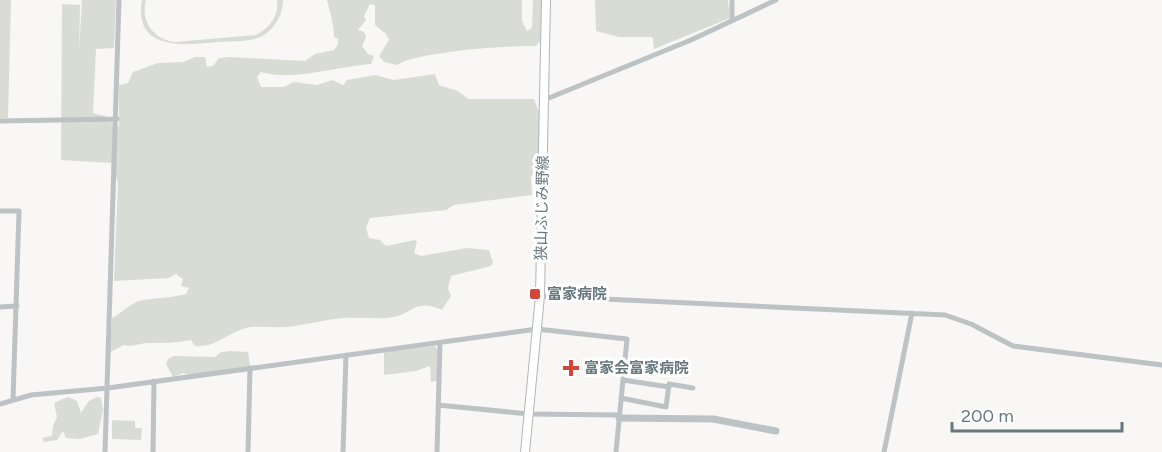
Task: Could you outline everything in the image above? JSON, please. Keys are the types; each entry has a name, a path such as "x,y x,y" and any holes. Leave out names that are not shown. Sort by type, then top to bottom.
{"main road":[{"name":"狭山ふじみ野線","path":"525,452 540,296 546,0"}],"street":[{"path":"105,452 119,0"},
{"path":"732,0 732,19"},
{"path":"544,100 691,39 776,0"},
{"path":"0,121 117,119"},
{"path":"0,211 20,211 14,400"},
{"path":"540,296 945,315 958,319 1005,343 1025,349 1162,365"},
{"path":"0,307 17,306"},
{"path":"884,452 912,313"},
{"path":"0,404 31,395 108,387 537,329 627,339 616,452"},
{"path":"437,452 440,343"},
{"path":"343,452 346,355"},
{"path":"248,452 250,368"},
{"path":"622,380 669,387"},
{"path":"153,452 154,381"},
{"path":"664,418 669,384 693,388"},
{"path":"621,398 666,407"},
{"path":"438,405 529,414 713,419 776,431"}],"shaded area":[{"path":"0,0 11,0 8,118 0,118"},
{"path":"82,0 116,0 114,48 96,49 93,113 105,116 119,127 119,85 128,83 133,72 158,63 183,62 195,57 205,57 207,67 213,66 219,58 230,57 305,61 315,54 334,50 338,39 334,37 327,0 522,0 522,21 527,31 532,28 533,0 543,0 543,38 536,46 443,53 407,60 397,65 384,62 379,56 389,40 386,34 375,25 375,5 370,4 364,16 366,20 358,30 364,32 366,37 362,46 368,54 374,56 371,64 301,74 273,75 261,72 257,77 261,87 283,87 294,82 317,85 332,80 343,85 347,80 375,75 394,80 435,74 439,85 458,91 468,99 534,99 541,117 539,167 531,177 532,195 454,205 446,210 370,218 366,228 369,238 380,240 386,246 415,240 417,242 414,253 421,256 467,248 489,250 493,262 491,266 451,276 448,288 451,296 442,310 425,306 387,318 342,318 287,327 250,327 203,346 195,346 191,340 124,345 110,352 112,318 138,301 186,294 189,288 181,286 183,279 176,274 169,278 114,281 118,183 112,163 61,160 62,4 80,5 79,51"},
{"path":"142,0 146,0 145,15 150,28 161,38 175,42 256,35 265,29 275,16 277,0 283,0 282,10 275,24 259,38 177,44 153,37 145,29 141,17"},
{"path":"595,0 728,0 730,18 654,49 651,37 619,37 596,31"},
{"path":"435,346 438,351 437,381 431,382 430,366 416,371 384,375 384,352"},
{"path":"221,352 248,352 250,366 190,375 183,373 173,377 166,364 168,359 174,356 215,357"},
{"path":"68,397 77,401 81,413 89,401 97,397 101,398 103,410 98,434 79,439 66,438 63,431 57,440 44,442 42,438 52,436 57,417 54,403"},
{"path":"112,420 135,421 135,428 142,428 141,440 112,439"}],"place":[{"name":"富家病院","path":"535,294"},
{"name":"富家会富家病院","path":"571,368"}]}
